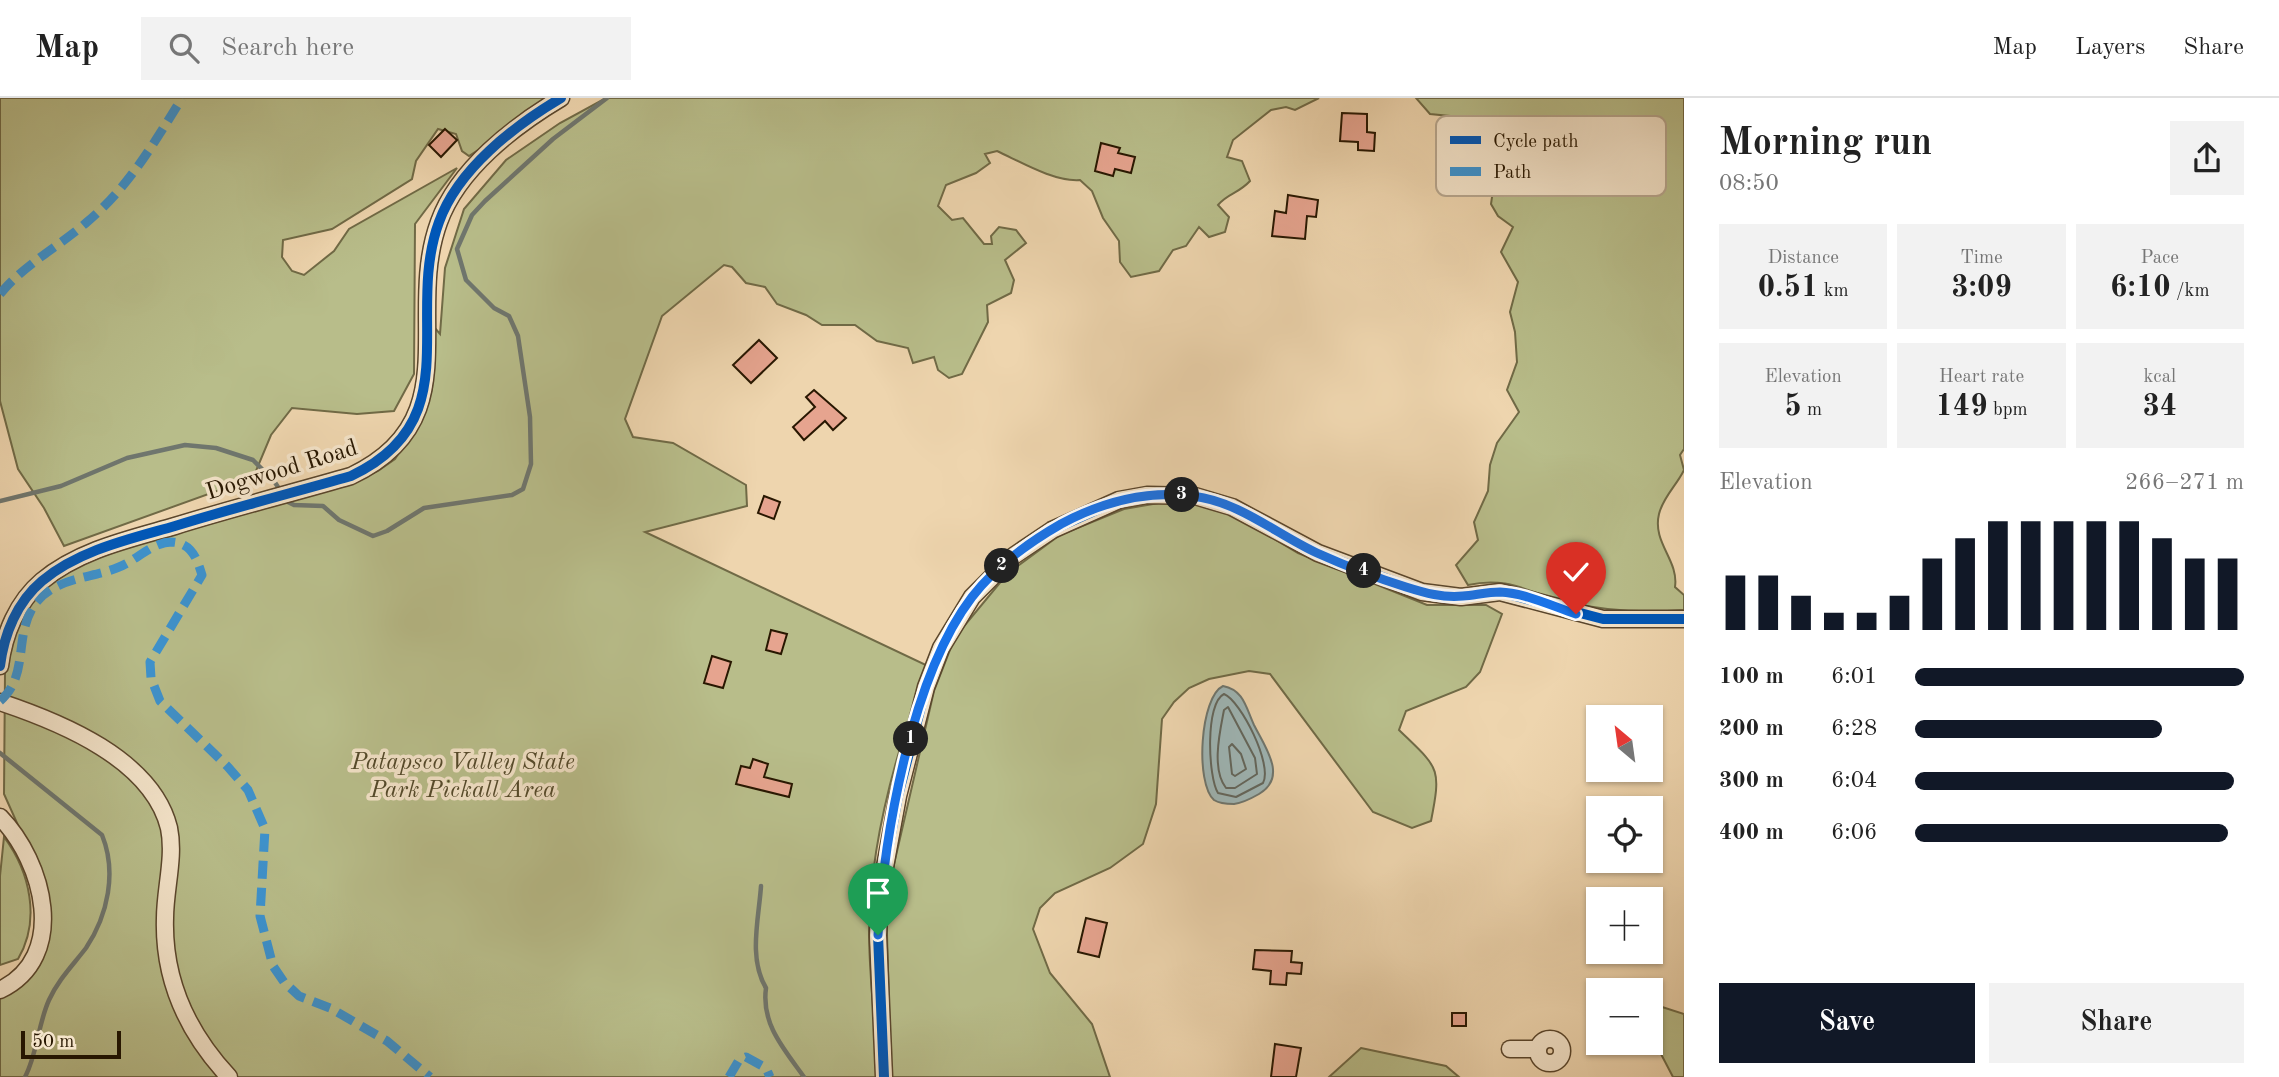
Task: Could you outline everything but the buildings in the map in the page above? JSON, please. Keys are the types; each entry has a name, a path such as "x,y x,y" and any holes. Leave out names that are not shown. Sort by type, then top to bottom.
{"street":[{"name":"Dogwood Road","path":"0,666 2,646 21,605 40,583 62,566 132,539 270,497 351,476 376,465 404,436 425,387 428,358 428,277 431,246 440,219 477,166 507,135 561,98"},
{"path":"884,1077 878,935 880,894 898,796 926,687 941,648 972,597 1012,557 1052,530 1119,500 1147,495 1195,496 1232,506 1318,553 1422,592 1461,597 1500,592 1603,618 1684,619"},
{"path":"0,702 52,720 99,746 135,774 158,800 165,814 171,849 164,920 174,991 185,1018 200,1042 229,1077"},
{"path":"0,817 12,829 29,863 44,908 38,951 23,975 0,990"},
{"path":"1510,1049 1538,1049"}],"green space":[{"path":"0,98 557,98 469,156 462,151 456,134 438,129 416,161 412,179 332,229 283,240 282,257 292,271 304,275 334,251 349,229 457,168 415,224 414,374 394,411 357,414 292,408 271,435 253,478 64,546 44,508 18,469 0,401"},
{"name":"Patapsco Valley State Park Pickall Area","path":"606,98 1319,98 1295,110 1286,107 1271,110 1233,140 1227,157 1242,161 1250,181 1218,205 1229,217 1225,232 1209,237 1199,227 1186,246 1173,250 1159,271 1131,277 1120,262 1119,241 1103,218 1092,191 1080,180 1049,175 997,151 985,154 990,163 976,173 946,185 938,206 952,220 963,218 984,244 992,244 991,236 999,227 1016,230 1026,243 1005,260 1014,280 1011,293 987,305 988,322 962,374 949,378 938,370 934,357 913,363 908,348 877,341 855,325 822,325 806,315 777,304 765,287 746,283 732,267 724,265 662,316 625,419 633,437 673,443 746,485 747,506 645,532 928,666 896,763 874,864 869,932 876,1077 0,1077 0,997 34,970 46,947 49,930 35,863 4,794 5,673 8,648 24,609 44,587 88,561 146,541 351,484 395,459 422,417 432,389 435,328 440,334 445,268 464,209 506,160 560,123"},
{"path":"1416,98 1684,98 1684,449 1680,455 1684,470 1664,502 1658,524 1662,543 1673,568 1675,587 1684,595 1684,610 1610,609 1566,602 1507,584 1468,585 1456,565 1478,540 1474,522 1488,491 1490,465 1497,443 1519,412 1507,390 1517,362 1515,332 1510,312 1518,282 1501,252 1513,227 1498,216 1491,204 1492,196 1666,196 1666,116 1450,116 1430,114"},
{"path":"1176,500 1222,508 1298,553 1427,605 1486,605 1502,614 1480,672 1466,687 1406,711 1399,730 1434,769 1436,789 1431,821 1412,828 1373,812 1270,674 1249,671 1209,679 1189,688 1174,702 1162,719 1156,804 1143,844 1110,868 1055,893 1040,908 1033,929 1050,973 1092,1024 1110,1077 891,1077 886,899 934,691 955,637 1008,573 1060,535 1124,509"},
{"path":"4,837 26,881 31,912 25,944 18,959 0,965 0,876"},
{"path":"1663,1007 1684,1014 1684,1077 1673,1077 1662,1055"},
{"path":"1361,1048 1446,1066 1459,1077 1329,1077"}],"water":[{"path":"1223,686 1236,691 1243,701 1272,761 1273,770 1268,787 1250,799 1234,804 1214,800 1208,791 1202,759 1209,706 1215,693"}],"waterway":[{"path":"0,501 61,486 127,458 185,445 216,448 253,460 274,481 288,502 294,505 323,506 339,520 373,536 387,531 424,508 512,495 523,489 531,464 530,417 518,336 509,316 494,308 466,280 457,249 472,215 485,201 553,139 607,98"},
{"path":"0,753 102,835 109,864 108,893 100,922 86,948 61,979 49,1000 25,1077"},
{"path":"761,886 756,951 757,964 766,988 767,1013 776,1035 804,1077"}],"marked path":[{"path":"0,294 20,274 102,209 139,164 182,98"},
{"path":"0,701 15,680 27,619 35,604 44,595 68,582 126,564 158,545 172,542 189,549 196,558 202,575 150,662 151,678 160,701 248,790 265,829 260,916 273,966 284,982 299,996 330,1008 387,1041 430,1077"},
{"path":"729,1077 739,1060 746,1057 766,1068 770,1077"}],"cycle path":[{"path":"0,666 8,631 25,599 42,581 72,561 123,541 351,476 388,453 410,426 422,396 426,364 430,258 439,222 448,203 459,184 490,151 525,122 561,98"},
{"path":"884,1077 878,935 880,894 898,796 926,687 941,648 972,597 1012,557 1052,530 1119,500 1147,495 1195,496 1232,507 1318,553 1422,592 1461,597 1500,592 1603,619 1684,619"}],"route":[{"path":"878,935 880,894 898,796 926,687 941,648 956,620 991,576 1012,557 1073,518 1119,500 1147,495 1195,496 1232,506 1318,553 1395,584 1440,596 1461,597 1500,592 1519,595 1576,614"}]}
